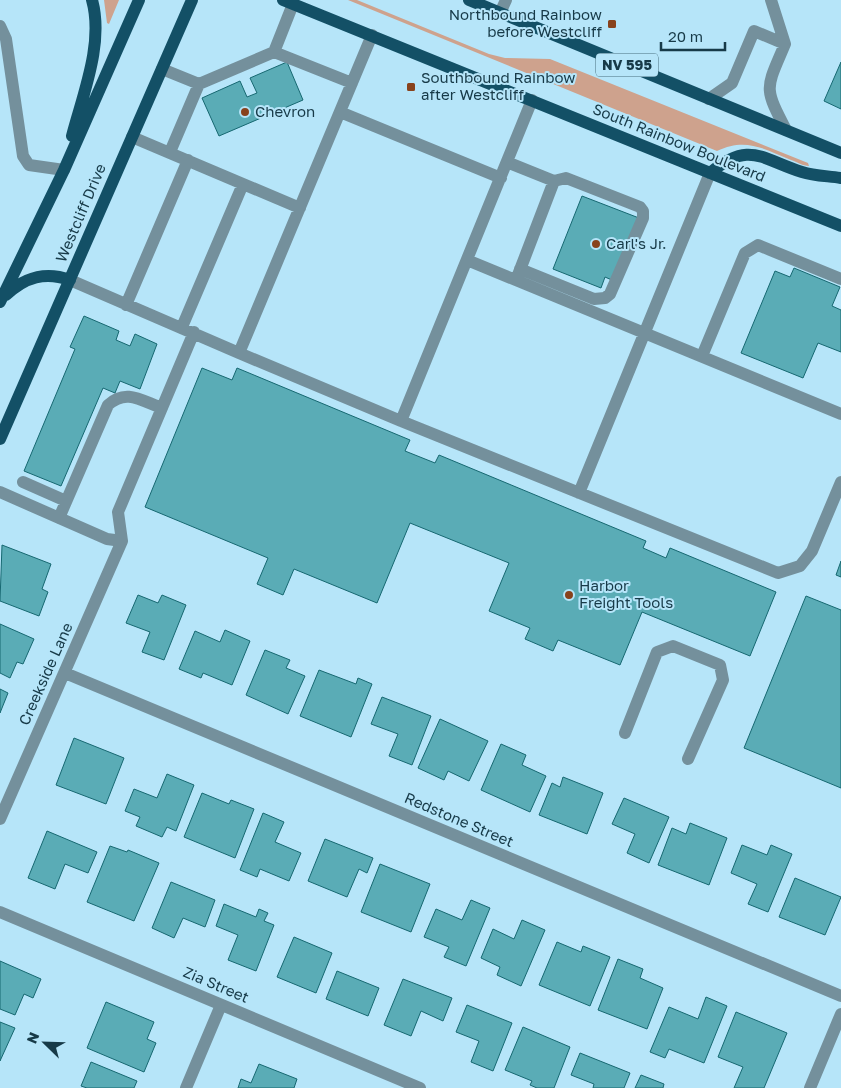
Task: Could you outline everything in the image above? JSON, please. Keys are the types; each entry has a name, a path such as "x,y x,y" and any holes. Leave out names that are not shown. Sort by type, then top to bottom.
{"main road":[{"path":"64,170 94,43 95,21 92,0"},
{"path":"0,302 64,170 139,0"},
{"name":"Westcliff Drive","path":"0,439 192,0"},
{"name":"NV 595","path":"469,0 841,153"},
{"name":"South Rainbow Boulevard","path":"288,2 841,226"},
{"path":"710,173 725,160 741,154 757,154 804,173 841,178"},
{"path":"0,302 15,288 37,276 53,275 70,280"}],"street":[{"path":"500,13 506,0"},
{"path":"771,0 785,44 768,84 770,100 786,130"},
{"path":"274,52 288,2"},
{"path":"0,26 6,39 23,156 29,165 64,170"},
{"path":"709,99 732,83 754,31 785,44"},
{"path":"239,352 372,35"},
{"path":"170,152 199,84 274,52 352,83"},
{"path":"162,69 199,84"},
{"path":"401,421 532,100"},
{"path":"340,112 501,178"},
{"path":"132,137 300,208"},
{"path":"126,305 188,160"},
{"path":"507,162 554,182 566,178 640,207 643,211 643,218 610,294 599,300 578,299"},
{"path":"579,492 643,331 710,173"},
{"path":"518,274 554,182"},
{"path":"182,327 243,184"},
{"path":"702,356 745,253 758,245 841,279"},
{"path":"467,260 518,274 578,299 643,331 841,414"},
{"path":"70,280 401,421 778,573 800,566 812,551 841,482"},
{"path":"0,492 107,539 122,542 118,512 194,332"},
{"path":"59,518 108,405 116,397 125,395 162,408"},
{"path":"23,482 66,501"},
{"name":"Creekside Lane","path":"0,819 122,542"},
{"path":"625,733 657,652 673,646 720,665 722,680 688,758"},
{"name":"Redstone Street","path":"65,673 841,996"},
{"name":"Zia Street","path":"0,912 420,1088"},
{"path":"186,1088 221,1005"},
{"path":"810,1088 841,1014"}],"shaded area":[{"path":"104,0 119,0 109,24 107,23"},
{"path":"348,0 357,0 489,54 505,58 550,59 808,163 809,166 755,146 737,145 717,151"}],"building":[{"path":"287,62 303,100 219,136 202,98 240,81 247,97 257,93 250,78"},
{"path":"841,62 841,109 824,101"},
{"name":"Carl's Jr.","path":"582,196 639,218 614,281 605,277 601,288 553,269"},
{"path":"794,268 840,287 832,306 841,310 841,352 818,343 803,378 741,353 775,271 790,277"},
{"path":"84,316 119,331 116,340 130,346 135,334 157,344 140,389 120,381 115,393 103,388 61,486 24,471 75,349 70,347"},
{"path":"202,368 232,380 237,368 410,440 405,451 435,463 439,455 646,541 643,548 666,558 670,548 776,592 750,656 642,612 620,665 558,640 553,651 525,639 530,628 489,611 509,563 410,523 377,603 294,569 283,595 257,584 268,558 145,507"},
{"path":"2,545 51,564 42,589 48,592 39,616 0,601"},
{"path":"841,561 841,577 836,575"},
{"path":"138,595 158,603 162,595 186,605 164,660 142,652 150,632 126,623"},
{"path":"806,596 841,610 841,788 744,748"},
{"path":"0,624 34,639 23,664 17,662 10,678 0,673"},
{"path":"225,630 250,641 232,685 203,673 201,678 179,669 195,631 220,642"},
{"path":"265,650 290,660 286,668 305,676 288,714 246,695"},
{"path":"319,670 356,684 358,678 372,684 351,737 300,716"},
{"path":"0,689 8,693 0,713"},
{"path":"382,697 431,716 412,765 389,756 398,734 371,724"},
{"path":"440,719 488,741 469,781 448,771 444,780 418,768"},
{"path":"74,738 124,758 106,804 56,785"},
{"path":"501,744 526,755 522,765 546,776 530,812 481,790"},
{"path":"167,774 194,785 176,831 167,827 162,837 136,826 140,817 125,811 134,789 157,798"},
{"path":"563,777 603,793 587,834 539,815 552,783 560,787"},
{"path":"202,793 229,804 231,800 254,809 235,858 184,837"},
{"path":"624,798 669,817 649,863 627,853 635,834 612,824"},
{"path":"263,813 284,822 275,842 301,853 289,881 260,869 257,877 240,870"},
{"path":"690,823 727,838 709,885 658,865 672,828 686,834"},
{"path":"47,831 97,852 88,873 65,864 55,889 28,878"},
{"path":"325,839 373,858 367,873 359,869 347,897 308,881"},
{"path":"742,845 767,855 771,845 792,854 768,912 748,904 757,884 731,873"},
{"path":"110,846 127,852 128,850 159,863 134,921 87,902"},
{"path":"380,864 430,884 411,932 361,912"},
{"path":"795,878 841,897 825,935 779,917"},
{"path":"171,882 215,900 205,927 183,918 174,938 152,928"},
{"path":"471,900 490,908 466,966 444,957 449,947 424,937 436,909 462,920"},
{"path":"224,904 256,917 259,909 268,913 264,921 274,925 256,971 228,960 238,935 216,926"},
{"path":"522,920 545,930 521,986 497,975 500,967 481,958 493,929 514,939"},
{"path":"294,937 332,953 316,993 277,977"},
{"path":"557,942 581,952 583,946 610,957 590,1006 539,985"},
{"path":"618,959 643,969 640,978 663,988 647,1029 598,1010"},
{"path":"0,961 41,979 33,998 24,994 15,1015 0,1009"},
{"path":"337,971 379,988 368,1016 326,999"},
{"path":"403,979 452,998 443,1021 421,1011 411,1036 384,1025"},
{"path":"706,997 727,1006 704,1063 669,1049 665,1058 650,1052 669,1007 698,1019"},
{"path":"106,1002 154,1022 147,1039 156,1043 144,1072 87,1048"},
{"path":"467,1005 512,1023 493,1071 471,1062 479,1041 456,1032"},
{"path":"736,1012 787,1033 764,1088 734,1088 743,1067 718,1057"},
{"path":"0,1022 15,1028 0,1061"},
{"path":"523,1027 570,1047 554,1088 537,1088 530,1085 532,1081 505,1070"},
{"path":"580,1053 630,1073 624,1088 593,1088 594,1084 571,1075"},
{"path":"91,1062 137,1081 134,1088 87,1088 81,1086"},
{"path":"259,1064 297,1079 294,1088 238,1088 241,1079 251,1083"},
{"path":"641,1075 664,1084 663,1088 635,1088"}],"place":[{"name":"Northbound Rainbow before Westcliff","path":"612,24"},
{"name":"Southbound Rainbow after Westcliff","path":"411,87"},
{"name":"Chevron","path":"245,112"},
{"name":"Carl's Jr.","path":"596,244"},
{"name":"Harbor Freight Tools","path":"569,595"}]}
